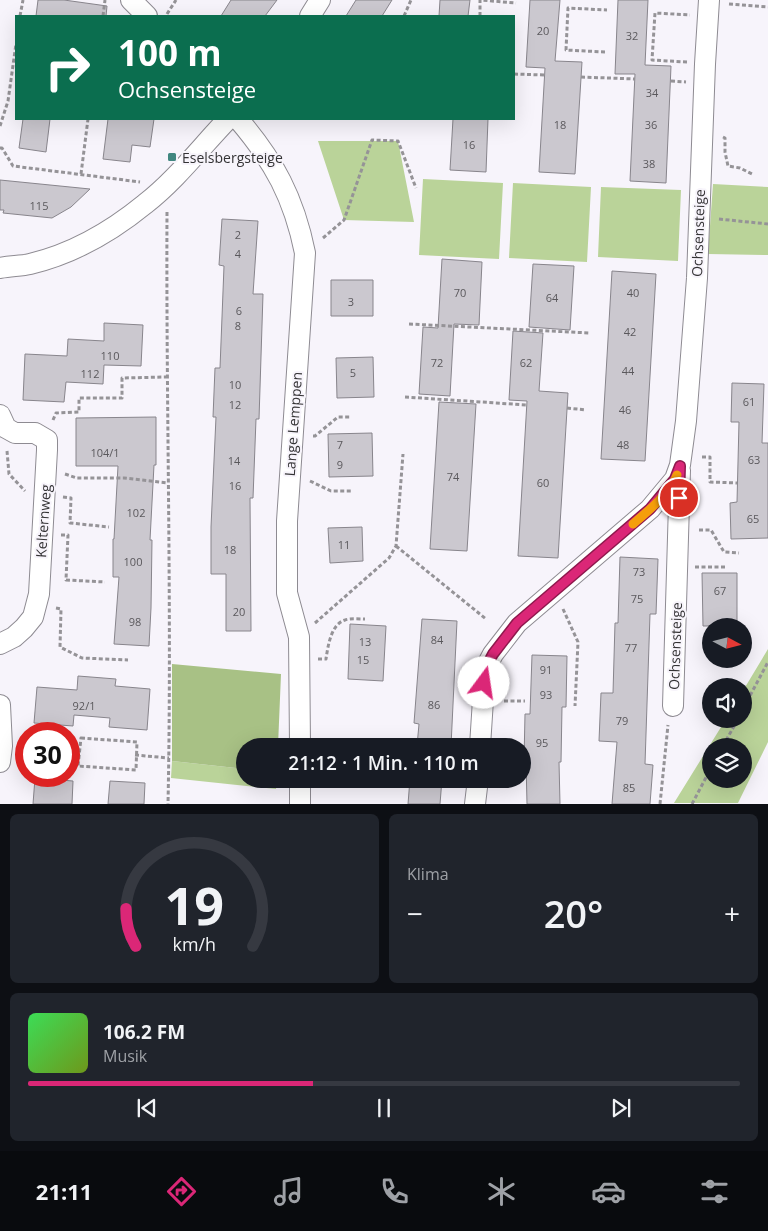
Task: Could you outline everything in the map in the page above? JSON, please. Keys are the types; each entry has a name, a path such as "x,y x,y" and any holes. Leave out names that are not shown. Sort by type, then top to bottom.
{"street":[{"path":"131,0 145,15"},
{"path":"311,15 320,0"},
{"name":"Ochsensteige","path":"673,706 680,461 686,421 697,278 708,8"},
{"path":"0,268 30,264 58,255 117,226 167,185 227,120"},
{"name":"Lange Lemppen","path":"239,120 259,144 280,177 300,229 305,253 286,521 287,594 299,637 300,738"},
{"name":"Kelternweg","path":"0,644 14,637 33,617 39,594 47,467 47,440 35,433 15,433 3,421"},
{"name":"Ochsensteige","path":"481,738 485,669 493,654 517,623 650,509 675,479 680,461"},
{"path":"0,705 2,746 0,762"},
{"path":"300,788 300,804"},
{"path":"475,804 477,788"}],"path":[{"path":"20,15 23,0"},
{"path":"102,15 105,0"},
{"path":"167,15 176,0"},
{"path":"404,15 411,0"},
{"path":"480,15 480,0 516,3"},
{"path":"730,4 768,7"},
{"path":"605,52 566,50 567,25 568,8 607,10"},
{"path":"705,64 652,60 655,13 708,8"},
{"path":"0,126 8,101 15,51"},
{"path":"515,74 545,75"},
{"path":"581,77 635,79"},
{"path":"81,174 88,120"},
{"path":"725,138 728,166 740,168 754,176"},
{"path":"305,253 344,220 372,140 398,141 416,188"},
{"path":"0,148 2,148 13,166 167,185 168,804"},
{"path":"699,216 768,224"},
{"path":"409,324 590,333"},
{"path":"56,413 79,412 79,398 122,398 122,378 166,377"},
{"path":"405,397 527,405"},
{"path":"567,408 586,410"},
{"path":"315,436 338,416 351,417"},
{"path":"3,421 9,474 25,491 71,498 70,523 109,528"},
{"path":"314,624 389,558 396,546 403,454"},
{"path":"680,461 710,457 710,482 737,483"},
{"path":"47,467 77,478 124,478 168,483"},
{"path":"312,481 331,491 352,491"},
{"path":"699,530 711,530 724,552 739,553"},
{"path":"43,533 68,535 66,580 104,582"},
{"path":"396,546 486,619"},
{"path":"697,567 725,567"},
{"path":"36,605 61,609 60,647 82,658 128,660"},
{"path":"567,616 578,642 575,706"},
{"path":"326,659 330,638 338,625 344,620 365,619"},
{"path":"752,692 768,662"},
{"path":"506,700 525,701"},
{"path":"660,804 667,726 673,706"},
{"path":"80,744 81,738 137,742 135,755 136,770 80,766"},
{"path":"135,755 169,758"},
{"path":"692,804 702,785"}],"green space":[{"path":"318,141 398,141 414,222 344,220"},
{"path":"423,179 503,183 499,259 419,255"},
{"path":"513,183 591,187 587,262 509,258"},
{"path":"713,184 768,187 768,255 708,254"},
{"path":"601,187 681,190 678,261 598,257"},
{"path":"768,649 768,742 752,775 752,738 714,738 720,728 752,728 751,678"},
{"path":"172,664 281,674 278,738 236,738 236,768 172,761"},
{"path":"702,758 702,788 745,788 738,803 674,803"},
{"path":"172,761 236,768 236,785 171,778"}],"building":[{"path":"38,0 64,0 107,6 106,15 36,15"},
{"path":"231,0 277,0 266,15 222,15"},
{"path":"356,0 392,0 383,15 347,15"},
{"path":"440,0 470,0 468,15 439,15"},
{"path":"530,0 560,0 555,61 582,62 575,174 539,172 545,68 526,67"},
{"path":"618,0 648,0 645,65 671,66 666,183 630,181 635,74 615,74"},
{"path":"23,120 50,120 46,152 19,148"},
{"path":"108,120 154,120 150,147 132,145 130,162 103,159"},
{"path":"453,120 488,120 486,172 450,170"},
{"path":"0,180 90,189 71,207 52,218 3,213 4,210 0,210"},
{"path":"222,219 258,221 253,294 263,294 259,419 256,419 253,498 250,498 251,631 226,631 226,574 211,574 216,417 213,417 215,368 220,368 224,266 219,265"},
{"path":"442,259 482,262 479,325 454,324 450,396 419,394 423,327 438,328"},
{"path":"533,264 574,266 570,330 529,327"},
{"path":"612,271 656,274 645,461 601,459"},
{"path":"331,280 373,280 373,316 331,316"},
{"path":"104,323 143,325 141,366 104,365 103,384 66,382 64,402 23,400 25,354 67,356 68,339 104,341"},
{"path":"513,331 543,333 539,391 568,393 558,558 518,556 527,401 509,400"},
{"path":"373,357 374,397 337,398 336,358"},
{"path":"732,383 764,384 762,443 768,443 768,538 731,539 730,503 737,502 739,422 731,422"},
{"path":"439,402 476,404 467,551 430,549"},
{"path":"156,417 156,465 154,465 150,540 152,540 149,646 114,644 119,577 113,577 113,539 118,466 76,466 76,418"},
{"path":"372,433 373,476 329,477 328,434"},
{"path":"362,527 363,561 330,563 328,528"},
{"path":"620,557 658,559 656,614 650,614 645,764 653,765 650,804 612,804 617,742 599,741 601,693 613,693 615,623 618,623"},
{"path":"702,573 737,573 737,618 703,618"},
{"path":"422,619 457,621 451,738 418,738 419,724 414,723"},
{"path":"350,624 386,626 383,681 348,679"},
{"path":"532,655 567,656 566,707 562,707 561,762 559,762 560,804 527,804 527,788 531,788 531,738 524,738 525,714 530,714"},
{"path":"78,676 116,679 115,686 150,689 147,730 109,727 110,718 74,715 73,722 34,722 37,687 77,690"},
{"path":"110,781 145,783 144,804 108,804"},
{"path":"34,787 73,787 72,804 33,804"},
{"path":"409,788 441,788 440,804 408,804"}],"slow traffic":[{"path":"633,524 668,489 677,475"}],"place":[{"name":"Eselsbergsteige","path":"172,157"}],"route":[{"path":"484,683 485,669 493,654 517,623 650,509 675,479 680,466 679,498"}]}
